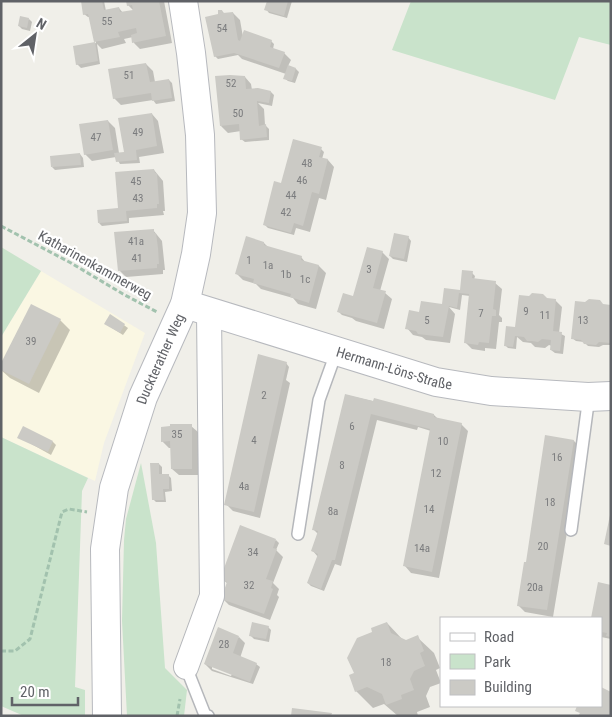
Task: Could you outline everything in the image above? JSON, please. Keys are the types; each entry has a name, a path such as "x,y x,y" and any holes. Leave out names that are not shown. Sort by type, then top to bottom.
{"street":[{"name":"Duckterather Weg","path":"183,1 200,135 202,213 190,313 212,596 186,667"},
{"name":"Duckterather Weg","path":"107,716 104,549 114,488 143,397 190,313"},
{"name":"Hermann-Löns-Straße","path":"190,313 337,350 436,382 491,391 600,396"}],"lane":[{"path":"298,534 320,400 337,350"},
{"path":"571,530 600,396"},
{"path":"186,667 205,715 208,716"}],"path":[{"name":"Katharinenkammerweg","path":"1,226 190,313"},
{"path":"1,651 15,651 30,639 62,512 69,509 109,517"}],"shaded area":[{"path":"41,271 145,333 104,443 95,481 1,437 1,337"}],"green space":[{"path":"411,1 611,1 611,45 579,37 555,100 392,50"},
{"path":"1,247 41,271 1,337"},
{"path":"1,437 88,478 82,491 75,687 85,690 85,716 24,716 1,706"},
{"path":"141,463 156,543 165,668 187,690 184,716 127,716 122,621 124,540 126,519"}],"building":[{"path":"81,1 102,1 104,10 119,7 120,12 133,10 132,5 127,6 126,1 159,1 166,36 132,43 131,35 137,33 136,28 118,32 120,37 94,42 88,14 83,15"},
{"path":"267,1 288,1 284,16 264,10"},
{"path":"218,10 222,10 223,13 233,12 238,40 240,41 244,30 272,40 270,47 285,52 279,68 234,53 214,57 205,17 218,14"},
{"path":"20,16 29,18 27,28 18,26"},
{"path":"95,42 98,61 76,65 73,46"},
{"path":"146,63 150,82 169,79 172,98 152,101 151,93 113,99 108,69"},
{"path":"288,65 296,68 292,81 283,79"},
{"path":"215,76 245,76 246,89 258,88 271,91 269,103 257,101 259,126 266,124 267,137 240,140 239,124 220,126"},
{"path":"152,113 157,146 136,150 137,160 116,162 114,153 124,152 118,118"},
{"path":"108,120 113,150 84,155 79,124"},
{"path":"293,139 322,147 319,157 328,159 319,194 312,192 303,226 294,223 291,233 263,225 274,181 281,183"},
{"path":"80,153 81,165 51,167 50,156"},
{"path":"154,169 155,173 157,173 159,204 157,204 157,208 126,211 127,221 98,223 97,210 118,208 115,172"},
{"path":"154,229 158,248 159,264 157,264 157,268 118,271 114,232"},
{"path":"394,233 409,236 404,259 389,256"},
{"path":"246,236 264,242 264,245 302,256 301,260 319,265 309,303 290,297 291,294 253,283 254,279 235,274"},
{"path":"367,247 383,251 373,288 386,291 377,323 337,312 343,293 353,296"},
{"path":"462,270 473,271 472,278 496,281 493,309 496,310 496,316 492,316 489,343 479,342 478,345 464,343 469,294 459,293 457,308 449,306 443,337 418,334 416,331 405,329 409,310 419,312 421,301 442,304 444,288 460,290"},
{"path":"532,293 543,294 547,298 556,299 553,331 562,332 560,351 550,350 551,340 527,341 524,337 515,336 513,347 504,346 506,326 515,327 519,295 529,296"},
{"path":"589,299 600,300 603,304 611,305 611,343 584,344 581,340 571,339 575,301 585,302"},
{"path":"31,304 61,319 29,384 1,370 1,363"},
{"path":"110,314 125,324 120,333 104,324"},
{"path":"258,354 287,362 254,512 224,505"},
{"path":"345,394 373,401 374,398 434,414 434,417 462,423 432,572 403,566 430,429 371,414 335,560 332,560 321,589 307,583 318,554 311,551 318,531 312,530"},
{"path":"170,424 192,424 192,469 171,469 170,441 161,442 161,427 170,426"},
{"path":"23,426 53,441 48,452 17,438"},
{"path":"545,435 574,440 547,610 517,606 524,562 526,562"},
{"path":"150,463 159,463 159,474 169,474 169,489 163,489 164,500 152,500"},
{"path":"611,515 611,546 604,544"},
{"path":"240,525 276,539 273,548 277,549 266,579 273,581 271,588 273,589 264,614 221,599 227,582 220,579"},
{"path":"598,582 611,585 611,637 606,636 607,633 602,632 602,617 591,617"},
{"path":"252,622 269,626 266,639 249,636"},
{"path":"387,622 391,633 406,640 418,635 424,651 420,653 425,666 414,671 410,679 414,690 401,695 402,699 386,705 382,694 367,687 355,692 349,675 354,673 347,658 357,638 372,632 371,628"},
{"path":"218,627 239,636 233,653 257,663 250,682 204,664"},
{"path":"602,688 611,692 611,716 578,716 580,713 575,711 577,707 602,707"},
{"path":"292,708 332,713 331,716 291,716"}]}
